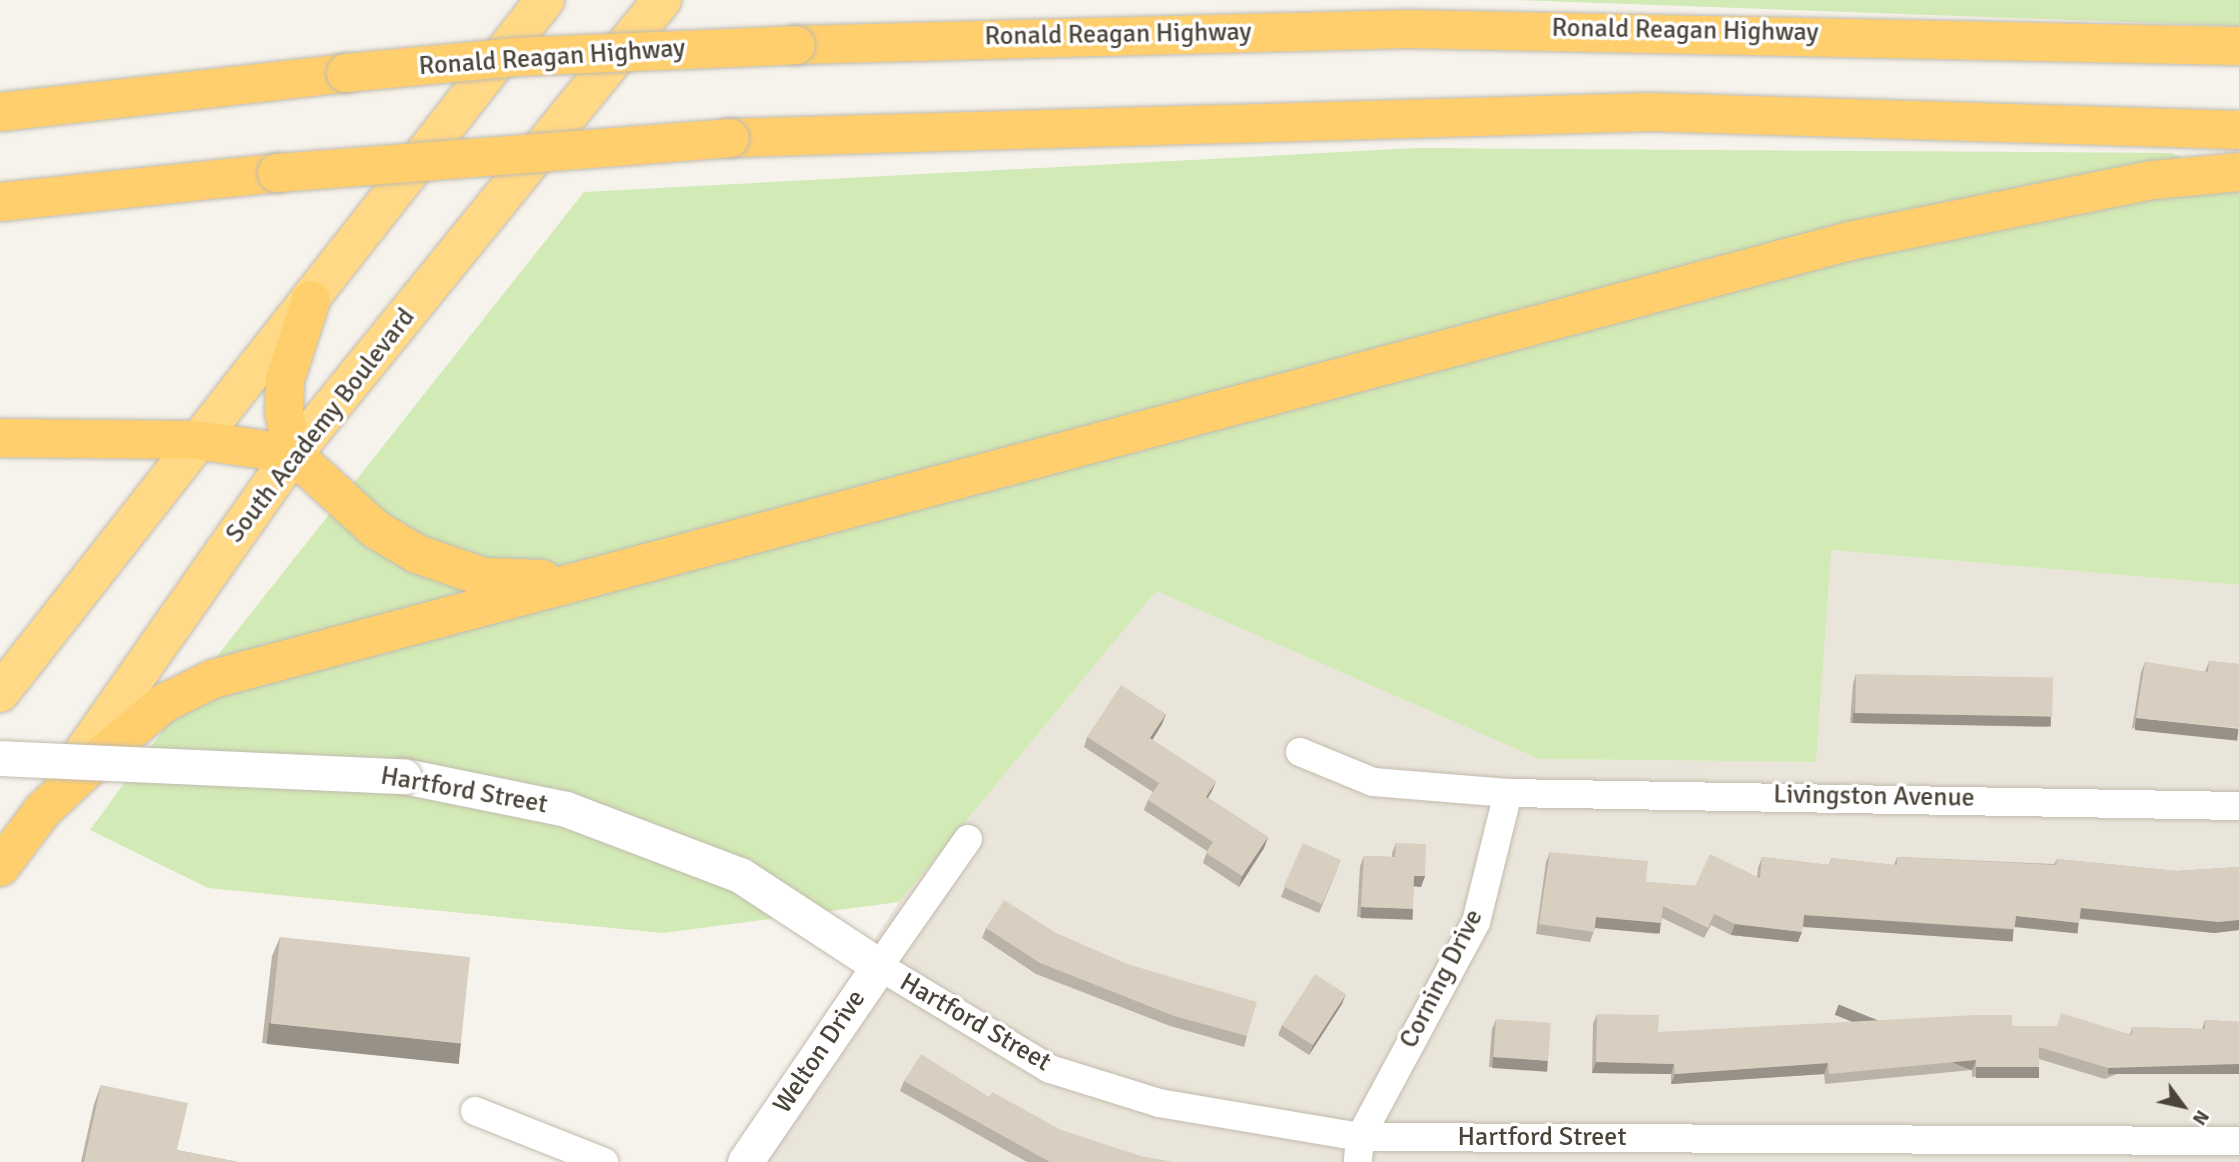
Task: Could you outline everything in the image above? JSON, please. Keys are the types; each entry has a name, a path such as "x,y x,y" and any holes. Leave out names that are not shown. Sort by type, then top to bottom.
{"highway":[{"path":"0,693 195,440 311,300 545,0"},
{"name":"South Academy Boulevard","path":"0,867 293,454 662,0"},
{"name":"Ronald Reagan Highway","path":"0,112 514,57 796,45 1544,29 2239,46"},
{"path":"0,202 277,173 730,138 1650,112 2239,130"},
{"path":"43,810 164,702 214,679 573,579 1645,300 1850,241 2153,180 2239,172"},
{"path":"293,454 284,412 285,380 311,300"},
{"path":"0,438 195,440 293,454 375,529 417,554 483,577 573,579"}],"street":[{"path":"1300,752 1373,782 1508,793"},
{"name":"Hartford Street","path":"0,758 404,776 566,809 740,875 879,966 1050,1069 1159,1103 1359,1149 2239,1141"},
{"name":"Livingston Avenue","path":"1508,793 2239,807"},
{"name":"Corning Drive","path":"1359,1149 1476,922 1508,793"},
{"name":"Welton Drive","path":"745,1162 968,839"},
{"path":"475,1111 604,1162"}],"shaded area":[{"path":"1830,550 2239,585 2239,1162 728,1162 899,902 1156,591 1539,759 1816,762"}],"green space":[{"path":"1515,0 2239,0 2239,26"},
{"path":"1417,148 2172,153 2239,182 2239,585 1831,550 1816,762 1539,759 1156,591 899,902 663,933 208,888 90,830 221,651 584,192"}],"building":[{"path":"2209,661 2239,664 2239,728 2136,718 2145,662 2208,672"},
{"path":"1856,674 2053,677 2052,716 1855,713"},
{"path":"1121,685 1166,714 1150,738 1216,781 1206,797 1268,837 1242,876 1206,853 1213,842 1148,800 1159,783 1087,737"},
{"path":"1303,843 1341,860 1322,904 1283,887"},
{"path":"1396,843 1426,844 1425,876 1414,876 1413,909 1361,907 1364,856 1395,857"},
{"path":"1550,852 1648,861 1646,882 1695,886 1710,854 1760,878 1762,857 1830,865 1831,858 1897,865 1897,857 2056,865 2057,859 2177,871 2239,867 2239,920 2218,922 2081,908 2079,923 2016,916 2014,929 1804,915 1802,932 1735,924 1714,914 1708,928 1663,906 1661,923 1596,917 1594,932 1539,924"},
{"path":"1004,900 1056,933 1130,965 1257,1002 1247,1036 1174,1016 1040,963 986,928"},
{"path":"280,937 470,957 461,1043 271,1024"},
{"path":"1315,974 1346,994 1313,1045 1282,1025"},
{"path":"2061,1013 2132,1035 2132,1027 2205,1029 2205,1020 2239,1022 2239,1064 2108,1068 2039,1047 2039,1067 1976,1067 1976,1060 1829,1074 1828,1063 1675,1074 1674,1064 1596,1062 1597,1014 1659,1015 1658,1032 1976,1015 2012,1015 2012,1026 2057,1026"},
{"path":"1496,1019 1551,1023 1548,1061 1493,1057"},
{"path":"921,1054 989,1097 992,1092 1063,1131 1143,1157 1172,1162 1050,1162 904,1081"},
{"path":"101,1085 188,1103 177,1150 238,1162 84,1162"}]}
